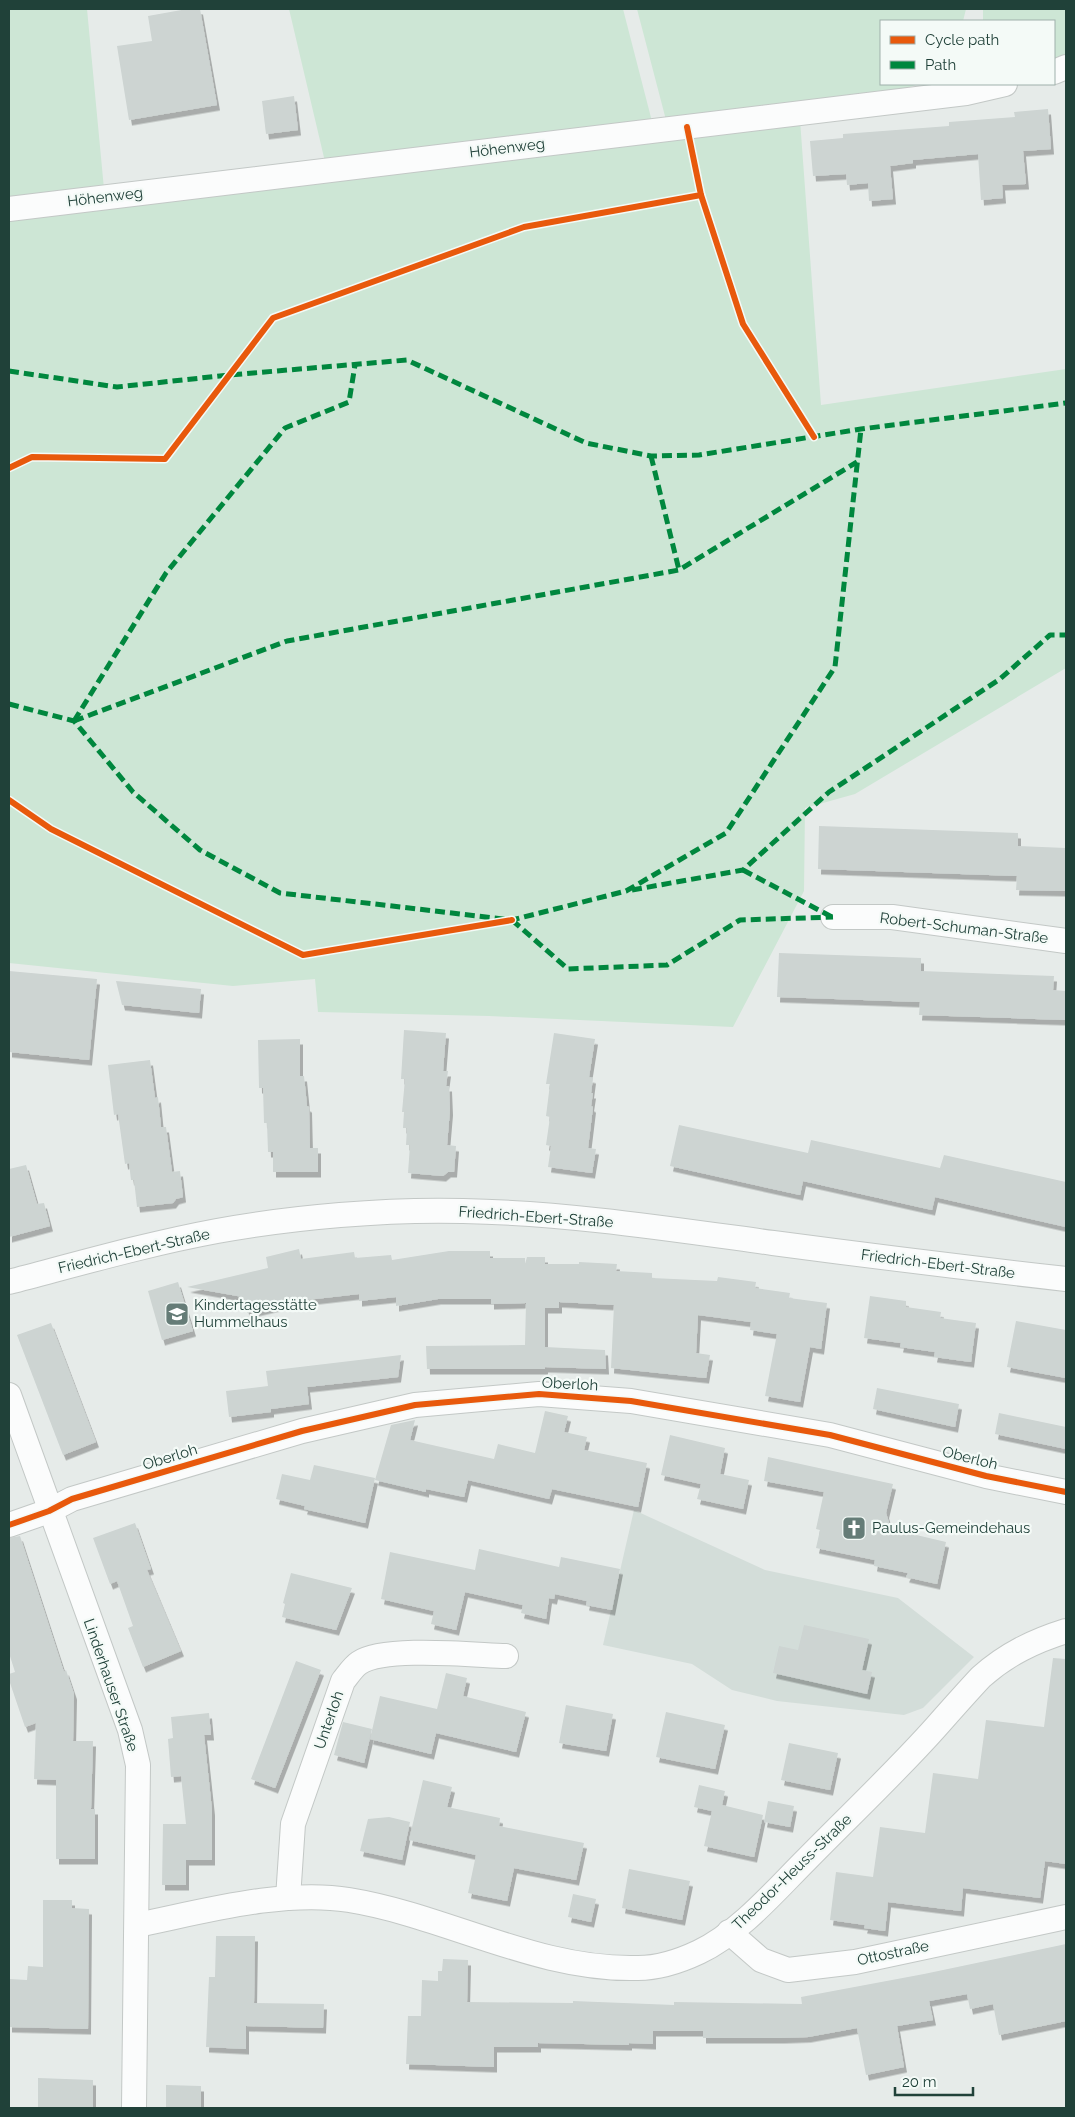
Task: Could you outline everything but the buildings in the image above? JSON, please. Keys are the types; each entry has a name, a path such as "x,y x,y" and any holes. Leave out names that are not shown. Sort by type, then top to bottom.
{"street":[{"name":"Höhenweg","path":"9,209 966,93 1001,85"},
{"name":"Robert-Schuman-Straße","path":"833,917 892,917 1066,941"},
{"name":"Friedrich-Ebert-Straße","path":"9,1282 149,1246 219,1231 345,1216 462,1211 554,1216 631,1224 851,1254 1066,1279"},
{"name":"Oberloh","path":"9,1525 49,1511 72,1499 302,1431 415,1405 539,1394 631,1401 830,1435 986,1476 1066,1492"},
{"name":"Linderhauser Straße","path":"9,1395 49,1511 130,1730 138,1765 134,2108"},
{"name":"Theodor-Heuss-Straße","path":"137,1926 222,1907 288,1898 348,1900 389,1910 555,1959 601,1966 639,1968 670,1964 701,1951 730,1932 765,1901 886,1778 981,1676 1010,1654 1066,1631"},
{"name":"Unterloh","path":"288,1898 293,1824 343,1681 359,1663 386,1654 506,1656"},
{"name":"Ottostraße","path":"730,1932 761,1960 788,1970 855,1962 1066,1917"}],"shaded area":[{"path":"634,1510 765,1570 898,1598 974,1657 923,1708 904,1715 777,1701 732,1690 692,1664 603,1645"}],"green space":[{"path":"9,9 87,9 104,189 326,166 289,9 623,9 656,137 800,120 821,405 1066,369 1066,668 855,794 805,808 804,891 733,1027 489,1016 318,1012 315,979 233,986 9,963"},
{"path":"637,9 966,9 963,20 880,20 880,85 916,85 881,96 666,120"},
{"path":"983,9 1066,9 1066,54 1055,60 1055,20 983,20"}],"marked path":[{"path":"9,371 117,387 229,375 407,360 586,443 651,456 699,455 861,429 1066,403"},
{"path":"74,721 166,573 285,428 349,402 355,365"},
{"path":"9,704 74,721 133,792 200,850 280,893 512,920 626,891 726,833 835,667 861,429"},
{"path":"651,456 679,570"},
{"path":"74,721 287,641 679,570 857,462"},
{"path":"632,890 743,870 829,792 1000,679 1050,635 1066,635"},
{"path":"743,870 832,917"},
{"path":"512,920 568,969 667,965 740,920 833,917"}],"cycle path":[{"path":"9,468 32,457 165,459 273,318 524,227 701,195 687,127"},
{"path":"701,195 743,324 814,437"},
{"path":"9,800 51,829 303,955 512,920"},
{"path":"9,1525 49,1511 72,1499 302,1431 415,1405 539,1394 631,1401 830,1435 986,1476 1066,1492"}],"place":[{"name":"Kindertagesstätte Hummelhaus","path":"177,1314"},
{"name":"Paulus-Gemeindehaus","path":"854,1528"}]}
